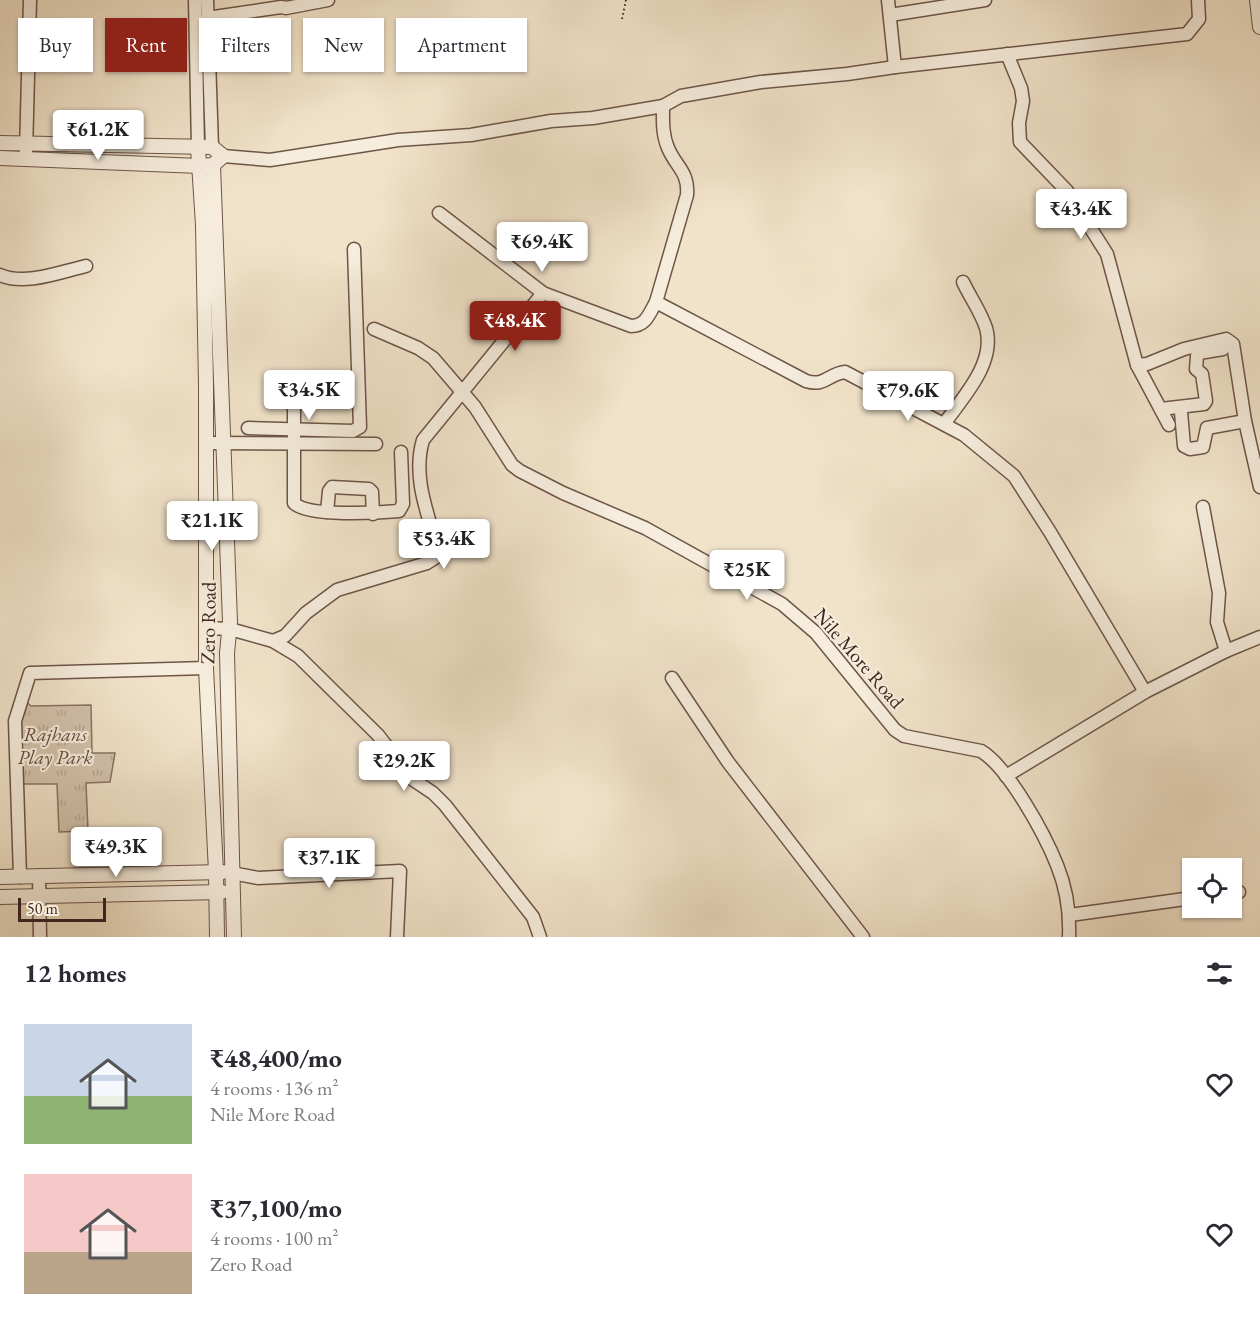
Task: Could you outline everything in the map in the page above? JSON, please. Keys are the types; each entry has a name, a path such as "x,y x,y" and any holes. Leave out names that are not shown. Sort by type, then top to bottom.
{"street":[{"path":"26,159 30,0"},
{"path":"0,143 198,148 195,0"},
{"path":"207,0 207,18 285,4 286,8 328,0"},
{"path":"888,0 895,67"},
{"path":"890,15 985,0"},
{"path":"0,158 270,160 398,140 471,135 551,121 593,118 663,105 681,96 761,82 1187,34 1199,19 1198,0"},
{"path":"1257,0 1260,27"},
{"path":"1007,54 1021,88 1023,101 1018,134 1020,142 1067,191 1107,254 1137,365 1169,425"},
{"path":"209,72 212,159"},
{"path":"439,213 543,293 631,326 639,326 645,322 656,302 688,186 686,176 669,150 663,134 663,105"},
{"name":"Zero Road","path":"198,148 212,159 206,443 206,668 217,937"},
{"name":"Zero Road","path":"209,231 223,442 230,629 227,653 234,937"},
{"path":"248,428 353,431 360,428 354,249"},
{"path":"0,274 16,279 27,279 86,266"},
{"path":"944,423 982,369 986,353 988,338 984,324 963,282"},
{"path":"273,641 285,636 306,613 337,590 428,563 438,556 422,494 419,453 427,434 464,392 543,293"},
{"path":"656,302 806,381 815,384 845,372 964,435 1014,476 1145,692"},
{"name":"Nile More Road","path":"374,329 426,352 464,392 512,465 520,471 563,493 645,528 775,599 816,633 895,729 904,736 981,751 988,756 1006,776 1036,824 1058,866 1070,915 1069,937"},
{"path":"1137,365 1147,364 1184,349 1226,339 1233,344 1245,421 1260,487"},
{"path":"1161,409 1204,404 1206,401 1202,374 1196,369 1197,356 1200,353 1223,349"},
{"path":"294,398 294,503 298,507 327,512 373,514 399,512 402,509 401,452"},
{"path":"1181,412 1184,446 1190,449 1203,447 1207,428 1245,421"},
{"path":"206,443 376,444"},
{"path":"327,512 329,491 332,487 369,489 372,492 373,514"},
{"path":"1203,507 1219,593 1217,622 1226,651"},
{"path":"207,628 230,629 273,641 308,665 378,735 412,779 439,798 533,917 540,937"},
{"path":"1006,776 1145,692 1226,651 1260,637"},
{"path":"20,877 15,721 30,673 206,668"},
{"path":"672,678 728,762 863,937"},
{"path":"210,776 229,776"},
{"path":"0,877 216,872 258,878 400,871 397,937"},
{"path":"39,876 40,937"},
{"path":"0,897 233,891 258,878"},
{"path":"1070,915 1182,899"}],"path":[{"path":"622,19 626,0"}],"green space":[{"name":"Rajhans Play Park","path":"22,698 31,706 91,705 92,753 115,753 110,782 86,783 88,831 59,832 57,784 17,784"}]}
